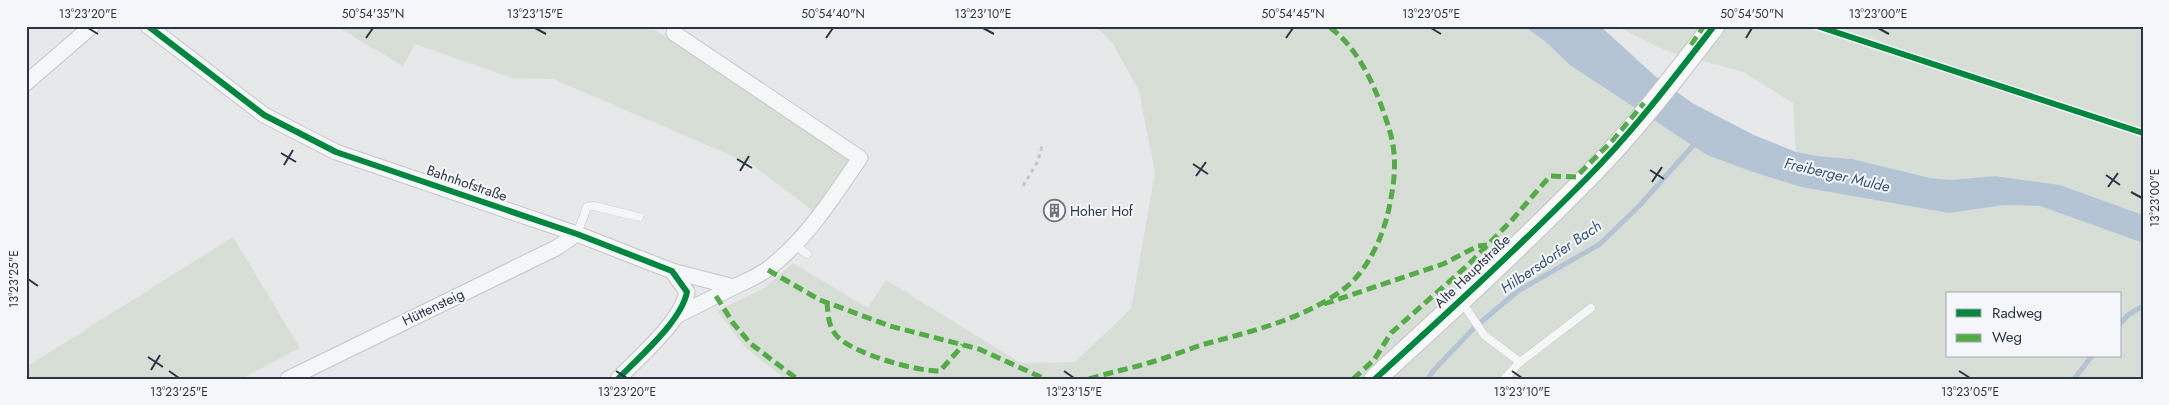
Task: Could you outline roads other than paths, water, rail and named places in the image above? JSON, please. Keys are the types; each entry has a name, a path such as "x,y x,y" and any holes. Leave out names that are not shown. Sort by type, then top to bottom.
{"main road":[{"name":"Alte Hauptstraße","path":"1375,379 1461,300 1585,180 1626,134 1714,26"}],"street":[{"path":"26,83 92,26"},
{"name":"Bahnhofstraße","path":"148,26 264,115 336,152 577,234 672,271 734,287"},
{"path":"674,33 860,158 820,216 801,250 768,270 676,316"},
{"name":"Hüttensteig","path":"288,379 556,248 577,234"},
{"path":"618,379 676,316 685,300 687,292 672,271"}],"lane":[{"path":"577,234 587,207 594,206 639,217"},
{"path":"1461,300 1484,335 1520,362"},
{"path":"1504,379 1520,362 1591,308"}],"water":[{"name":"Freiberger Mulde","path":"1524,26 1600,26 1654,75 1692,103 1754,135 1796,152 1852,159 1930,178 1951,180 1995,176 2060,185 2143,215 2143,243 2040,206 2005,205 1949,213 1801,187 1750,171 1707,155 1570,65 1546,42"}],"waterway":[{"name":"Hilbersdorfer Bach","path":"1428,379 1433,371 1474,328 1518,291 1600,244 1640,205 1697,141"},
{"path":"2122,322 2128,315 2143,306"},
{"path":"2074,379 2090,358"}],"place":[{"name":"Hoher Hof","path":"1054,211"}]}
